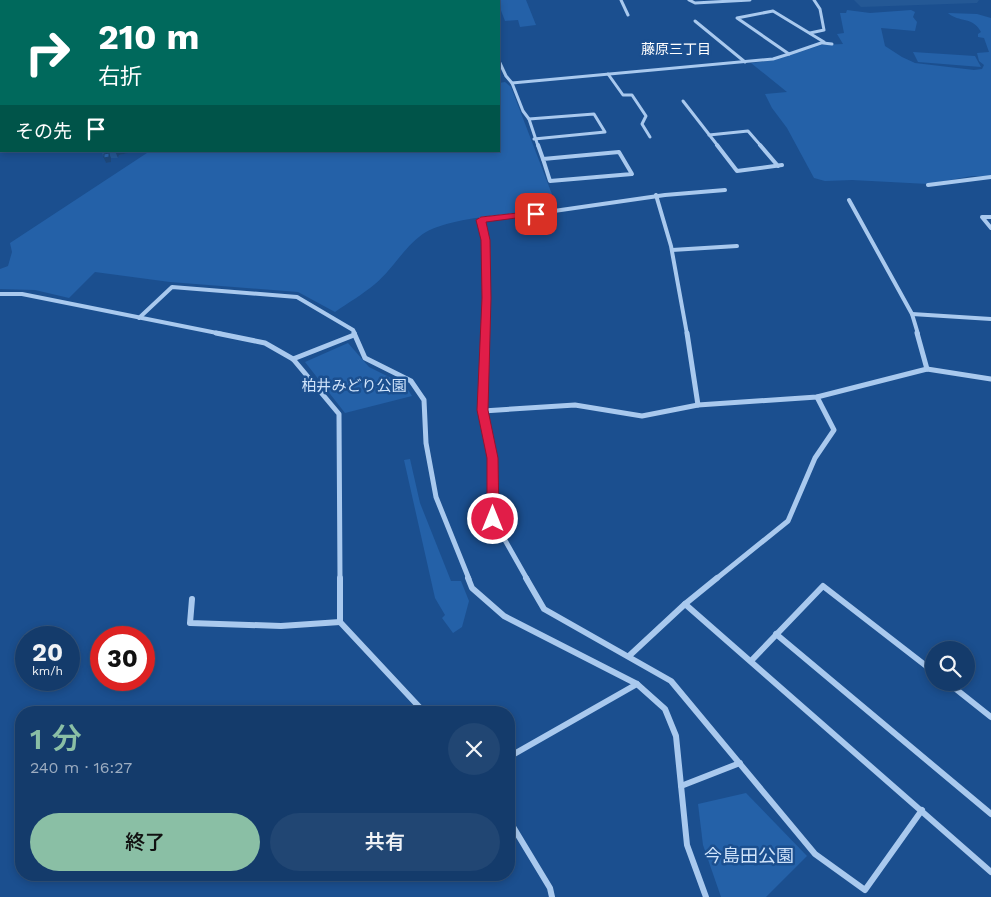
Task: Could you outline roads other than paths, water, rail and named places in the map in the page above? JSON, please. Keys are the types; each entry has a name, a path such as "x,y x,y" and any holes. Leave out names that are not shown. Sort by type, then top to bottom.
{"street":[{"path":"621,0 628,14"},
{"path":"689,0 694,3 750,0"},
{"path":"810,33 824,30 820,9 814,0"},
{"path":"790,54 737,18 773,11 823,43"},
{"path":"695,21 746,62"},
{"path":"512,83 746,62 790,54 823,43 832,44"},
{"path":"500,63 506,76 512,83 523,111 529,119 534,139 550,182 632,174 619,152 542,159"},
{"path":"608,74 623,95 632,95 646,116 642,124 650,137"},
{"path":"683,101 709,135 737,171 780,166 748,131 709,135"},
{"path":"529,119 594,114 605,132 534,139"},
{"path":"928,185 991,177"},
{"path":"725,190 695,190 566,210 481,220 485,240 487,298 482,410 492,458 493,519 544,609 672,681 815,854 864,890 922,810"},
{"path":"656,195 664,217 672,250 698,405"},
{"path":"849,200 912,314 926,369"},
{"path":"991,217 982,217 991,228"},
{"path":"672,250 736,246"},
{"path":"139,318 172,287 297,297 353,330 364,358 412,381 424,400 426,444 436,497 472,588 504,616 637,684 665,709 676,736 686,845 706,897"},
{"path":"0,294 22,294 265,343 293,359 339,414 340,622 418,706"},
{"path":"912,314 991,319"},
{"path":"293,359 354,335"},
{"path":"482,410 575,405 642,416 698,405 817,397 926,369 991,379"},
{"path":"629,656 685,604 788,521 815,458 834,430 817,397"},
{"path":"751,660 823,586 925,665"},
{"path":"192,599 190,623 281,626 340,622"},
{"path":"685,604 991,872"},
{"path":"776,634 991,814"},
{"path":"515,754 637,684"},
{"path":"959,691 991,716"},
{"path":"681,786 740,763"},
{"path":"515,830 550,888 552,897"}],"district":[{"name":"藤原三丁目","path":"676,49"}],"park label":[{"name":"柏井みどり公園","path":"354,386"},
{"name":"今島田公園","path":"749,855"}]}
